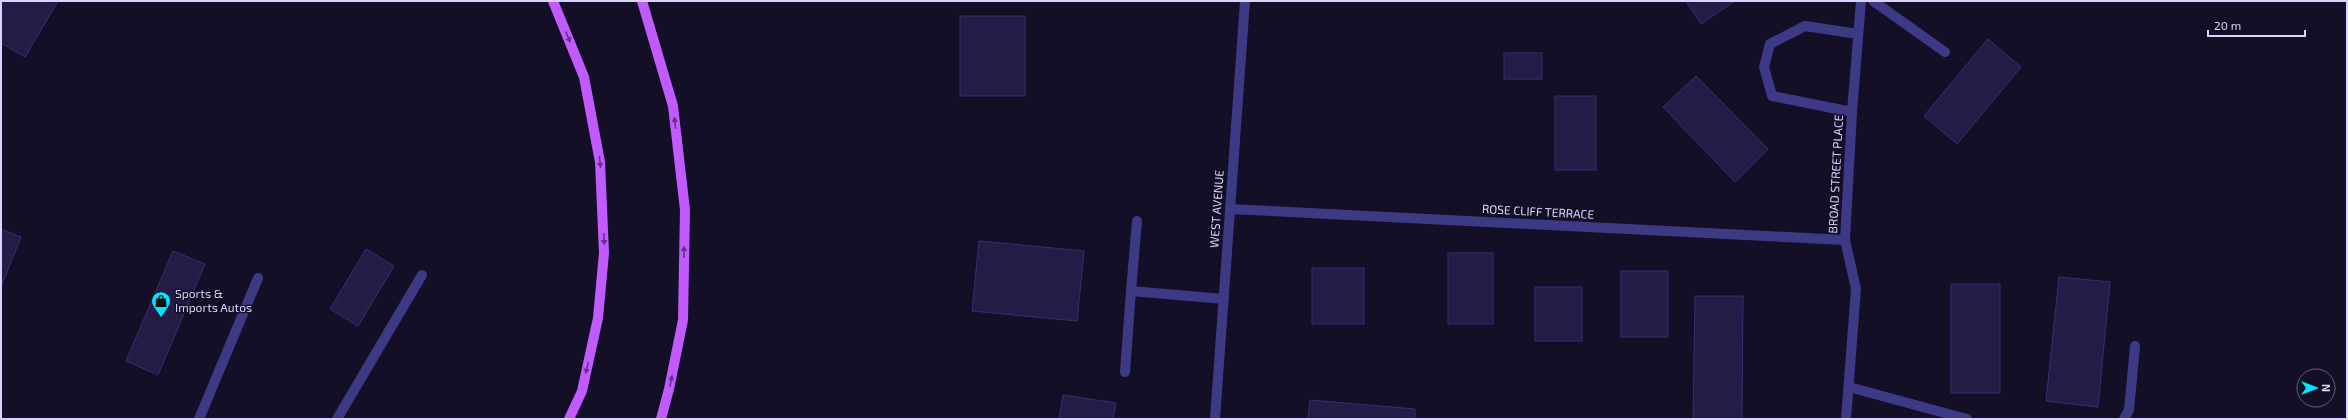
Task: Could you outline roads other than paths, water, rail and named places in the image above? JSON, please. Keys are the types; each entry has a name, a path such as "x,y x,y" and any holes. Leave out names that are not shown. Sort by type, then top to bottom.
{"main road":[{"path":"553,1 584,77 600,162 602,200 604,253 598,318 582,391 569,417"},
{"path":"642,1 674,106 685,210 683,320 669,389 661,419"}],"street":[{"name":"WEST AVENUE","path":"1215,419 1245,1"},
{"name":"BROAD STREET PLACE","path":"1846,419 1856,289 1845,240 1852,112 1861,1"},
{"path":"1873,1 1945,52"},
{"path":"1852,112 1772,96 1764,67 1770,44 1805,26 1858,34"},
{"name":"ROSE CLIFF TERRACE","path":"1230,209 1845,240"},
{"path":"1125,372 1137,221"},
{"path":"337,419 422,274"},
{"path":"199,419 258,278"},
{"path":"1131,291 1224,299"},
{"path":"2124,419 2129,410 2135,346"},
{"path":"1848,387 1967,419"}],"place":[{"name":"Sports & Imports Autos","path":"161,318"}]}
